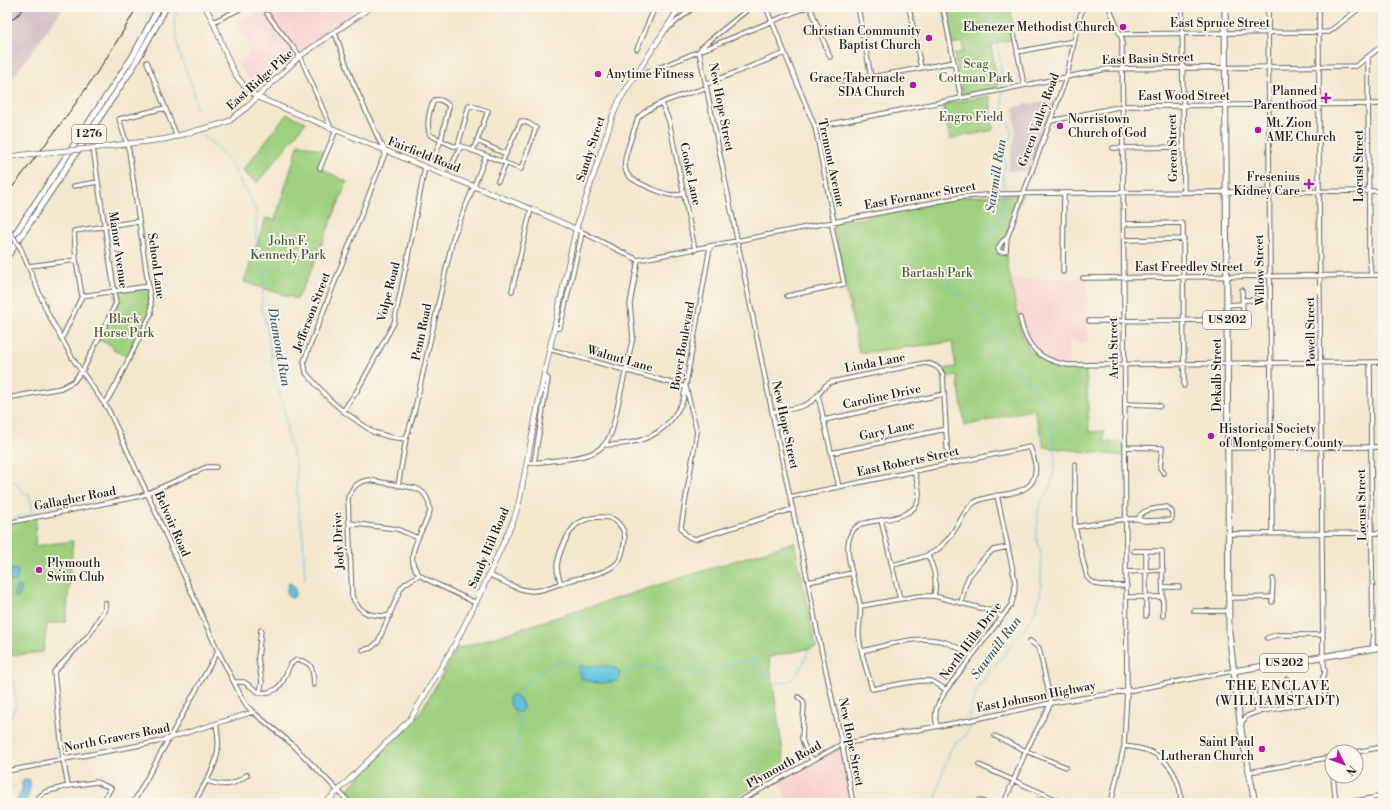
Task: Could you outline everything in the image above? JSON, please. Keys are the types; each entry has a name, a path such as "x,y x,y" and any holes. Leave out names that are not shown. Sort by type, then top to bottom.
{"highway":[{"name":"I 276","path":"7,246 129,61 158,7"},
{"name":"I 276","path":"7,257 133,67 166,7"},
{"name":"Dekalb Street","path":"1225,7 1229,632 1233,671"},
{"name":"US 202","path":"1254,803 1241,730 1233,671 1383,647"}],"main road":[{"path":"205,7 235,73 242,83 257,97"},
{"name":"East Ridge Pike","path":"7,157 128,145 178,137 229,121 246,108 300,56 371,7"},
{"name":"Sandy Street","path":"576,230 613,115 619,101 680,7"},
{"name":"Fairfield Road","path":"257,97 425,167 531,209 576,230"},
{"name":"Sandy Hill Road","path":"325,803 411,718 444,664 490,575 514,519 527,463 549,349 576,230"}],"street":[{"path":"213,22 244,7"},
{"path":"637,49 655,7"},
{"path":"666,30 694,7"},
{"path":"699,51 751,7"},
{"name":"Tremont Avenue","path":"766,7 815,127 834,222 832,228 844,284 787,296"},
{"path":"633,79 806,7"},
{"path":"810,7 830,56"},
{"path":"858,7 871,77"},
{"path":"909,7 921,68"},
{"path":"943,7 961,98"},
{"name":"Green Valley Road","path":"1007,238 1022,194 1067,76 1083,7"},
{"name":"Arch Street","path":"1109,7 1122,38 1124,224 1123,321 1127,586 1127,690 1124,746 1111,803"},
{"name":"Green Street","path":"1182,7 1184,192"},
{"name":"Willow Street","path":"1268,7 1272,534"},
{"name":"Powell Street","path":"1292,706 1326,700 1322,680 1325,672 1323,635 1322,533 1319,7"},
{"name":"East Spruce Street","path":"1121,34 1329,32 1361,7"},
{"path":"267,14 300,56 333,129 320,168"},
{"path":"335,33 352,80 380,142 386,151"},
{"path":"1014,36 1024,85"},
{"path":"1017,52 1074,41"},
{"name":"East Basin Street","path":"815,127 1107,69 1356,66 1383,45"},
{"name":"New Hope Street","path":"699,51 853,803"},
{"path":"684,194 671,196 637,182 631,178 624,168 625,158 638,118 650,108 785,53"},
{"name":"Locust Street","path":"1368,57 1370,275"},
{"path":"147,62 178,137"},
{"path":"844,82 954,62"},
{"path":"434,158 441,140 449,106 447,103 438,99 435,100 432,103 428,124 430,135 441,140 453,146 459,146 504,163 521,169 536,128 528,123 521,121 506,154 504,163 498,182"},
{"name":"Cooke Lane","path":"662,104 669,121 696,250"},
{"name":"East Wood Street","path":"1051,121 1123,106 1383,104"},
{"path":"450,169 459,146 469,105 488,111 473,151"},
{"name":"School Lane","path":"104,403 117,383 150,314 152,304 128,145 119,119 165,108"},
{"path":"477,141 506,154"},
{"path":"1113,148 1183,147"},
{"name":"Manor Avenue","path":"13,397 61,388 74,380 81,371 116,303 93,148"},
{"name":"Jefferson Street","path":"386,151 304,361 306,373 310,379 343,411 373,432 390,437 406,439"},
{"name":"Penn Road","path":"398,486 406,439 414,413 453,238 486,156"},
{"name":"Volpe Road","path":"343,411 357,391 394,323 425,167"},
{"path":"74,186 98,182"},
{"name":"East Fornance Street","path":"638,260 696,250 961,197 1000,194 1383,190"},
{"path":"1063,272 1064,193"},
{"path":"512,291 531,209"},
{"path":"61,338 64,336 82,296 76,260 74,231 139,221"},
{"path":"1124,224 1182,223 1184,239 1184,386"},
{"name":"Belvoir Road","path":"8,229 21,249 29,266 43,305 61,338 81,371 104,403 147,493 218,651 247,706 292,744 350,803"},
{"name":"Fairfield Road","path":"576,230 582,233"},
{"path":"554,328 560,328 582,233 638,260 630,304 633,337 611,433 604,446"},
{"path":"1124,240 1184,239"},
{"name":"Boyer Boulevard","path":"527,463 580,457 590,454 604,446 632,442 654,434 669,422 683,401 710,247"},
{"path":"29,266 76,260"},
{"name":"East Freedley Street","path":"1083,278 1320,277 1383,275"},
{"path":"82,296 149,286"},
{"path":"1242,290 1243,315"},
{"path":"1227,305 1241,304 1243,301 1262,300"},
{"path":"1020,318 1023,331 1030,344 1050,360 1068,365 1383,362"},
{"path":"1089,321 1227,320"},
{"name":"Walnut Lane","path":"549,349 686,387"},
{"name":"Locust Street","path":"1370,362 1373,648"},
{"name":"Linda Lane","path":"772,412 807,405 826,385 831,382 925,363 941,369 943,375 944,394"},
{"path":"534,463 548,379 544,375"},
{"path":"686,387 697,432 682,526 684,534 695,539 793,509"},
{"path":"944,394 948,464"},
{"name":"Caroline Drive","path":"824,420 944,394"},
{"path":"818,395 839,487"},
{"path":"1125,404 1156,404 1160,406"},
{"name":"Gary Lane","path":"831,453 946,429"},
{"name":"East Roberts Street","path":"790,497 1030,447 1036,469 1032,482 1028,487 1021,491 997,495"},
{"path":"1126,447 1162,448 1160,468 1164,473"},
{"path":"1227,448 1383,447"},
{"path":"1075,464 1075,527 1087,577 1090,582 1097,585 1127,586"},
{"name":"Gallagher Road","path":"7,523 141,496 207,467 216,467"},
{"path":"914,471 919,493 915,508 905,514 861,524 856,526 850,532 847,546 852,573 861,606 859,635 872,689 919,681 929,681 946,690"},
{"name":"Jody Drive","path":"390,616 370,615 360,609 352,596 348,498 351,491 358,483 369,480 419,489 428,500 430,511 411,556 414,567 419,575"},
{"path":"892,565 928,556 936,552 946,543 969,507 982,499 997,495"},
{"name":"North Hills Drive","path":"938,726 935,711 946,690 1010,605 1015,585 997,495"},
{"path":"1075,527 1126,519 1138,519 1144,522 1165,522 1171,520 1172,512 1167,507 1145,511 1139,516 1138,519"},
{"path":"490,575 521,589 544,590 600,572 614,566 622,556 625,536 623,529 618,523 611,518 593,518 583,520 576,525 566,540 558,559 557,572 560,584"},
{"path":"881,520 900,599"},
{"path":"349,523 397,529 418,538"},
{"path":"1229,534 1383,533"},
{"path":"961,602 969,576 985,557 993,550 1008,547"},
{"path":"1134,551 1162,550 1163,616"},
{"path":"1146,551 1146,616"},
{"path":"928,556 936,579 934,596"},
{"path":"1126,572 1163,570"},
{"path":"808,582 852,573"},
{"path":"363,650 372,648 378,642 401,588 419,575 476,603"},
{"path":"1272,602 1273,579"},
{"path":"1163,587 1179,587"},
{"path":"861,606 920,596 934,596 961,602 992,612 1002,617"},
{"path":"1127,597 1163,597"},
{"path":"1229,598 1272,597"},
{"path":"68,786 63,759 54,672 89,635 106,609 105,603"},
{"path":"1194,611 1229,611"},
{"path":"260,693 262,682 258,658 261,630"},
{"path":"1267,638 1276,635 1323,635"},
{"path":"862,651 912,640 925,639 948,643 972,656"},
{"path":"1004,803 1026,751 1051,703 1039,648 1030,641"},
{"path":"133,803 218,651"},
{"path":"234,682 244,682 260,693 269,692 277,689 290,665 296,660 304,660 310,664 313,670 314,685"},
{"name":"East Johnson Highway","path":"842,744 971,720 1051,703 1233,671"},
{"path":"1241,730 1242,722 1251,714 1292,706 1287,679"},
{"path":"1253,685 1257,712"},
{"path":"798,697 801,698 804,705 802,739 812,760"},
{"name":"North Gravers Road","path":"7,771 63,759 143,745 168,739 253,712"},
{"path":"194,803 215,765 218,753 219,738 216,724"},
{"path":"995,736 1026,751 1066,767"},
{"name":"Plymouth Road","path":"736,803 842,744"},
{"path":"1124,746 1145,750 1163,759 1171,769 1178,782 1181,803"},
{"path":"1364,751 1383,747"},
{"path":"1249,772 1324,758"},
{"path":"979,765 1062,802"},
{"path":"207,781 218,785 228,786 247,775"},
{"path":"36,803 39,797 45,792 68,786 96,782 107,785 111,788 102,803"},
{"path":"1334,784 1336,803"},
{"path":"1345,803 1383,796"},
{"path":"979,800 986,803"}],"shaded area":[{"path":"7,7 64,7 8,85 7,84"},
{"path":"273,7 348,7 354,15 300,50 261,85 254,84 238,65 250,51 237,22"},
{"path":"1056,99 1029,171 1007,171 1016,133 1013,107"},
{"path":"1088,278 1088,342 1069,342 1068,368 1050,366 1029,349 1020,328 1010,279"},
{"path":"842,744 853,803 787,803 779,779"}],"green space":[{"name":"Scag Cottman Park","path":"942,7 1011,7 1013,39 991,45 998,88 963,95 954,54 963,52 962,42 952,44"},
{"name":"Engro Field","path":"990,96 993,130 950,139 943,104"},
{"path":"287,114 306,122 257,183 242,171"},
{"name":"John F. Kennedy Park","path":"299,143 326,152 320,168 347,182 309,275 297,299 244,282 266,218 275,220"},
{"name":"Bartash Park","path":"1022,194 1007,238 1006,251 1020,328 1029,349 1050,366 1086,369 1089,432 1104,431 1104,442 1125,443 1125,456 1044,447 1034,409 965,426 957,376 943,379 941,369 956,367 952,342 859,353 833,224 961,197"},
{"name":"Black Horse Park","path":"149,286 151,314 129,357 113,350 113,346 98,340 116,303 114,291"},
{"name":"Plymouth Swim Club","path":"36,517 35,546 73,541 66,622 47,624 43,652 7,656 7,523"},
{"path":"794,542 816,647 769,657 785,768 727,803 356,803 345,792 419,715 457,649"},
{"path":"1035,795 1045,799 1043,803 1035,803 1032,801"}],"water":[{"path":"11,569 18,570 16,582 10,581"},
{"path":"289,583 293,585 295,590 295,595 293,598 289,597 287,593"},
{"path":"17,585 22,587 18,598 13,596"},
{"path":"579,665 610,666 619,671 620,677 618,681 604,683 584,680 580,677 578,669"},
{"path":"512,694 521,701 523,706 521,711 516,713 510,704 509,698"},
{"path":"26,779 30,780 28,797 25,803 16,803 22,790 22,782"}],"waterway":[{"name":"Diamond Run","path":"179,7 174,20 178,47 180,56 193,88 196,109"},
{"name":"Sawmill Run","path":"982,7 986,19 996,38 1001,67 1002,88"},
{"name":"Sawmill Run","path":"976,249 997,222 1002,212 1004,200 1003,178 1006,148 1011,138 1012,131 1003,110 1002,91"},
{"name":"Diamond Run","path":"201,135 210,141 229,161 256,212 256,238 261,251 264,266 264,284 261,307 268,331 274,378 284,410 288,439 296,464 297,499 303,536 305,580"},
{"name":"Sawmill Run","path":"935,803 941,777 951,749 964,737 971,726 969,715 977,688 1025,628 1036,609 1040,597 1041,587 1041,552 1036,537 1038,522 1037,515 1041,502 1051,487 1055,462 1055,453 1049,418 1041,397 1005,361 990,323 962,295 953,291 947,285 952,276"},
{"path":"7,481 16,483 24,493 29,495 32,504 32,512 29,515 7,519"},
{"path":"620,675 642,667 661,668 667,666 692,675 699,672 722,668 728,664 755,660 757,661 762,672 766,675 777,682 785,682 792,679 797,674 815,636"},
{"path":"538,674 560,659 578,667"},
{"path":"7,668 11,673 16,701 15,708 9,721 7,744"},
{"path":"513,696 532,679"},
{"path":"500,774 508,764 519,734 520,721 516,712"},
{"path":"7,787 15,787"}],"railway":[{"path":"7,23 19,14 24,7"},
{"path":"7,194 92,80 123,32 137,7"}],"place":[{"name":"Ebenezer Methodist Church","path":"1123,27"},
{"name":"Christian Community Baptist Church","path":"929,38"},
{"name":"Anytime Fitness","path":"598,74"},
{"name":"Grace Tabernacle SDA Church","path":"913,85"},
{"name":"Planned Parenthood","path":"1326,98"},
{"name":"Norristown Church of God","path":"1060,126"},
{"name":"Mt. Zion AME Church","path":"1258,130"},
{"name":"Fresenius Kidney Care","path":"1309,184"},
{"name":"Historical Society of Montgomery County","path":"1211,436"},
{"name":"Plymouth Swim Club","path":"39,570"},
{"name":"Saint Paul Lutheran Church","path":"1262,749"}],"district":[{"name":"THE ENCLAVE (WILLIAMSTADT)","path":"1278,694"}]}
